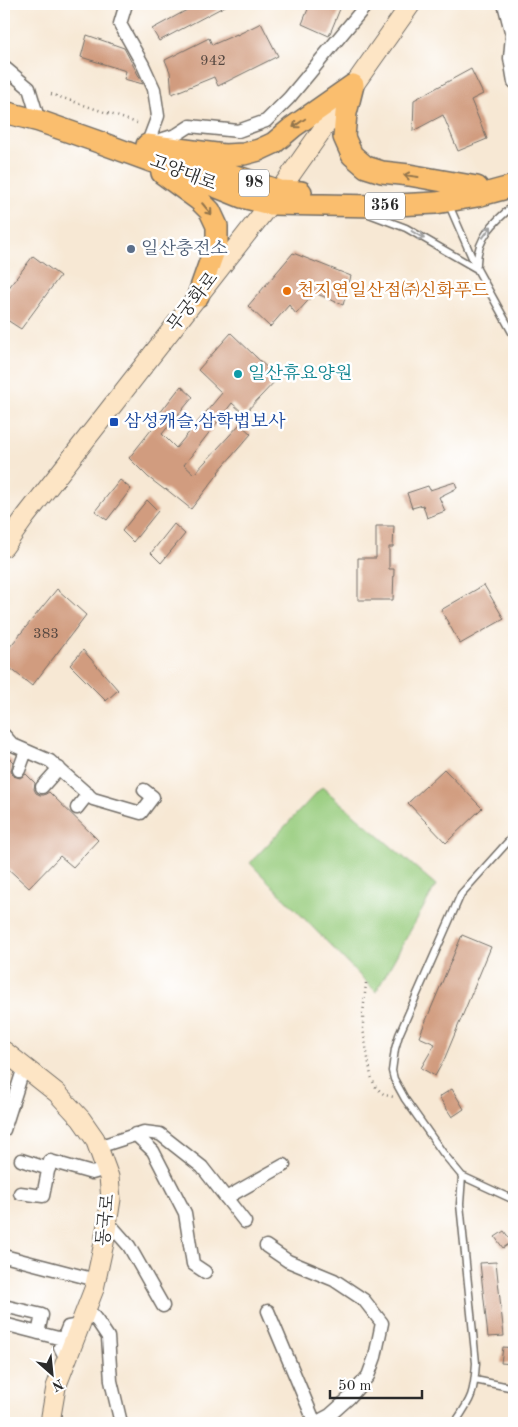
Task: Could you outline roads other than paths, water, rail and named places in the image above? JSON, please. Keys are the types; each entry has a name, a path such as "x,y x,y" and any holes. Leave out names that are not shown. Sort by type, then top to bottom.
{"main road":[{"name":"무궁화로","path":"4,547 26,516 275,197 411,4"},
{"path":"144,151 224,155 244,154 258,150 274,142 353,85"},
{"path":"353,85 346,113 344,137 352,154 366,167 382,172 477,186"},
{"name":"고양대로","path":"4,98 41,107 144,151 275,197 340,206 436,204 514,186"},
{"name":"고양대로","path":"4,112 41,107"},
{"path":"144,151 199,200 210,211 215,220 218,242 198,296"},
{"name":"고양대로","path":"275,197 381,197 446,192 514,176"},
{"name":"동국로","path":"4,1051 57,1093 81,1119 95,1138 109,1177 111,1199 96,1280 56,1387 51,1416 53,1423"}],"street":[{"path":"126,4 120,24 154,89 158,116 144,151"},
{"path":"144,151 190,126 238,131 266,121 288,98 367,4"},
{"path":"504,4 512,36 510,58 514,82"},
{"path":"4,68 29,88 41,107"},
{"path":"4,735 13,745 50,761 93,799 141,813 153,797 144,790"},
{"path":"20,770 26,751"},
{"path":"42,786 59,768"},
{"path":"77,808 88,794"},
{"path":"4,1130 24,1067"},
{"path":"98,1147 144,1132 160,1134 202,1167 245,1222"},
{"path":"135,1134 153,1151 185,1213 193,1264 205,1272"},
{"path":"22,1160 48,1169"},
{"path":"20,1193 43,1196 50,1161 92,1173 106,1169"},
{"path":"226,1198 284,1165"},
{"path":"107,1221 129,1246 163,1306"},
{"path":"266,1246 288,1261 334,1280 364,1300 382,1323 375,1357 368,1376 332,1419 315,1423 268,1311"},
{"path":"4,1256 96,1280"},
{"path":"4,1306 42,1315 38,1333"},
{"path":"66,1359 60,1346 68,1327 83,1317 98,1322 108,1337 111,1381 121,1423"},
{"path":"4,1324 62,1339"}],"lane":[{"path":"448,201 477,269 514,336"},
{"path":"477,269 477,256 482,239 493,224 514,205"},
{"path":"340,206 370,214 406,228 477,269"},
{"path":"514,835 462,894 399,1035 392,1071 394,1079 405,1099 443,1153 462,1176 514,1200"},
{"path":"455,1423 470,1401 475,1386 476,1358 460,1204 462,1176"},
{"path":"475,1380 514,1388"}],"place":[{"name":"일산충전소","path":"131,249"},
{"name":"천지연일산점㈜신화푸드","path":"287,291"},
{"name":"일산휴요양원","path":"238,374"},
{"name":"삼성캐슬,삼학법보사","path":"114,422"}]}
